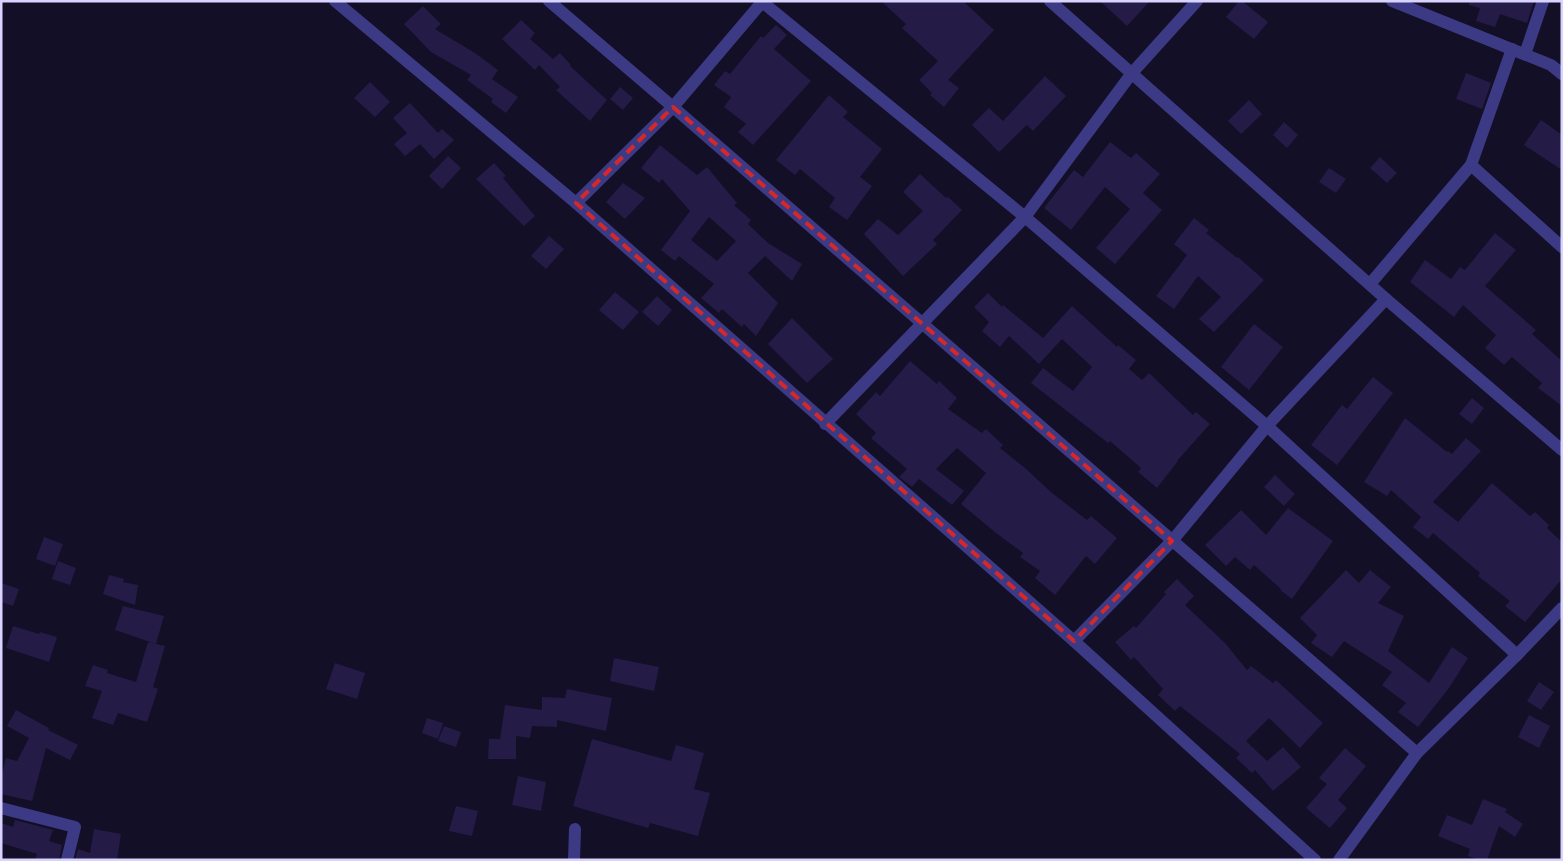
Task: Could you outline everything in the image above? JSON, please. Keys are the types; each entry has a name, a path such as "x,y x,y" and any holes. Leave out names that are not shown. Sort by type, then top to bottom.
{"street":[{"path":"334,1 576,204 1074,642 1315,860"},
{"path":"549,1 1417,753"},
{"path":"1050,1 1386,299 1562,450"},
{"path":"825,424 1025,216 1132,73 1197,1"},
{"path":"1392,1 1551,65 1562,74"},
{"path":"1525,54 1543,1"},
{"path":"576,204 673,107 762,2 1025,216 1267,426 1517,655"},
{"path":"1370,284 1471,165 1512,49"},
{"path":"1471,165 1562,247"},
{"path":"1074,642 1172,540 1267,426 1386,299"},
{"path":"1339,860 1417,753 1562,608"},
{"path":"1,808 75,827 66,860"},
{"path":"574,860 575,829"}],"highlighted area":[{"path":"673,107 1172,541 1074,641 576,203"}],"building":[{"path":"881,1 963,1 994,30 948,80 959,88 944,107 930,95 932,93 919,80 938,61 902,28 906,24"},
{"path":"1100,1 1150,1 1127,26"},
{"path":"1239,1 1242,1 1268,22 1254,39 1226,17"},
{"path":"1469,1 1534,1 1527,23 1500,14 1495,27 1476,21 1480,8 1469,5"},
{"path":"423,6 441,24 435,29 475,53 498,70 492,79 518,97 506,113 491,102 493,99 467,80 471,75 431,52 404,24"},
{"path":"521,20 535,33 530,39 553,59 560,53 570,66 607,100 590,121 556,90 560,87 539,65 535,70 502,39"},
{"path":"776,25 787,35 774,49 811,81 753,145 738,132 746,124 724,107 731,97 714,85 725,71 730,74 761,36 763,38"},
{"path":"1466,73 1491,83 1482,109 1456,99"},
{"path":"1045,76 1066,96 1033,131 1027,125 999,152 972,125 989,108 1003,121"},
{"path":"370,82 390,102 375,117 354,98"},
{"path":"620,87 633,98 623,110 610,99"},
{"path":"829,95 848,112 843,117 882,149 860,177 872,186 847,220 829,207 835,198 800,169 795,175 776,160"},
{"path":"1249,100 1262,114 1241,134 1228,121"},
{"path":"410,103 438,133 442,129 454,140 434,159 420,144 405,156 394,144 407,133 393,118"},
{"path":"1541,120 1562,135 1562,170 1524,145"},
{"path":"1284,122 1298,135 1287,148 1273,135"},
{"path":"1110,142 1131,158 1136,153 1160,174 1143,193 1162,210 1115,264 1096,248 1130,209 1105,187 1071,230 1044,208 1074,170 1083,177"},
{"path":"660,145 697,175 707,167 737,203 734,205 751,220 748,224 768,243 802,264 792,281 765,256 748,273 778,303 756,336 744,324 742,327 722,309 719,313 701,298 714,284 679,256 675,261 661,250 690,211 662,179 659,183 641,168","holes":["709,217 736,241 717,261 691,240"]},
{"path":"448,156 461,168 442,189 429,176"},
{"path":"1380,157 1397,173 1387,183 1370,168"},
{"path":"494,163 506,176 503,178 535,216 524,226 476,179"},
{"path":"1329,168 1346,179 1336,193 1319,182"},
{"path":"920,174 962,210 933,240 937,244 903,276 864,234 878,219 898,235 923,211 903,192"},
{"path":"623,183 645,198 625,219 606,202"},
{"path":"1194,218 1209,230 1206,233 1238,257 1264,280 1214,332 1199,319 1221,297 1198,276 1174,309 1156,296 1187,255 1174,244"},
{"path":"1495,233 1516,250 1485,286 1536,330 1532,334 1562,361 1562,406 1538,388 1542,383 1512,357 1504,365 1485,348 1496,335 1463,305 1454,317 1410,282 1425,260 1451,279 1460,267 1465,270"},
{"path":"549,236 564,249 546,269 531,256"},
{"path":"615,292 639,312 623,330 599,310"},
{"path":"988,293 1002,307 1003,305 1043,338 1072,306 1117,347 1118,345 1136,360 1129,369 1142,380 1149,373 1193,415 1196,412 1210,424 1177,461 1157,488 1138,472 1141,468 1110,441 1108,443 1031,383 1043,368 1073,391 1092,367 1062,339 1039,364 1009,336 1000,347 982,331 989,322 974,307"},
{"path":"657,296 672,310 658,326 642,312"},
{"path":"792,318 833,359 807,383 768,344"},
{"path":"1254,324 1283,347 1249,390 1221,367"},
{"path":"910,361 937,384 939,381 957,398 948,409 982,433 986,429 1003,445 1000,448 1052,493 1087,520 1091,516 1117,538 1095,564 1086,556 1055,595 1035,578 1040,571 1020,557 1023,553 961,504 986,473 957,448 936,469 964,491 952,505 919,479 912,487 899,477 907,469 871,438 876,433 856,414 876,392 880,396"},
{"path":"1373,377 1393,393 1337,465 1311,445 1342,405 1347,409"},
{"path":"1472,398 1484,408 1472,424 1459,414"},
{"path":"1405,418 1447,452 1452,454 1466,438 1481,451 1433,502 1458,522 1492,483 1530,516 1535,512 1549,525 1547,528 1562,542 1562,579 1525,622 1505,606 1510,601 1478,576 1480,573 1433,533 1428,539 1413,527 1421,517 1391,490 1387,496 1364,482"},
{"path":"1275,475 1295,494 1284,506 1264,487"},
{"path":"1288,508 1333,541 1292,599 1254,565 1250,570 1235,557 1226,566 1205,545 1241,510 1266,535"},
{"path":"44,537 63,544 55,566 36,559"},
{"path":"58,561 76,568 70,585 52,579"},
{"path":"1346,570 1359,583 1370,570 1391,587 1378,603 1404,616 1388,651 1429,683 1452,647 1468,658 1449,688 1418,727 1398,712 1406,703 1382,685 1392,672 1344,641 1332,657 1311,643 1317,635 1300,618"},
{"path":"109,575 124,579 123,582 138,585 135,605 103,594"},
{"path":"1177,579 1194,596 1185,605 1225,643 1247,670 1251,666 1273,683 1276,680 1323,723 1300,748 1269,718 1246,741 1267,761 1283,747 1301,767 1273,791 1255,770 1252,773 1236,758 1240,754 1180,706 1175,711 1158,695 1163,689 1134,657 1131,660 1115,642 1134,626 1136,628 1166,594 1164,592"},
{"path":"1,583 19,589 13,606 1,602"},
{"path":"123,606 164,616 156,644 115,630"},
{"path":"13,626 57,637 49,662 6,648"},
{"path":"148,642 165,646 153,687 158,689 147,722 118,713 113,725 92,718 102,691 85,686 93,665 108,670 107,673 136,682"},
{"path":"614,658 659,667 654,691 610,681"},
{"path":"335,663 365,673 357,699 326,689"},
{"path":"1539,682 1554,692 1541,710 1527,701"},
{"path":"567,689 612,698 606,731 557,720 557,727 532,726 530,738 516,736 516,759 488,759 489,739 500,739 505,705 542,710 542,697 565,698"},
{"path":"16,710 49,728 48,730 78,745 70,760 46,748 32,801 1,794 1,778 6,758 17,761 29,738 7,726"},
{"path":"1529,715 1550,726 1539,748 1518,737"},
{"path":"427,718 443,723 438,739 422,733"},
{"path":"444,726 461,732 456,747 438,741"},
{"path":"592,739 671,761 676,745 704,753 694,789 710,793 698,836 650,823 648,828 573,806"},
{"path":"1345,748 1366,766 1338,800 1347,808 1330,828 1306,808 1327,784 1319,778"},
{"path":"518,776 546,782 541,811 512,805"},
{"path":"1483,799 1507,809 1505,812 1523,824 1515,837 1499,826 1487,860 1468,856 1470,849 1438,836 1447,815 1472,825"},
{"path":"456,806 478,811 472,836 449,831"},
{"path":"15,820 53,830 49,841 62,845 59,860 35,860 37,854 1,843 1,823 13,827"},
{"path":"94,829 121,834 117,860 75,860 78,849 90,853"}]}
